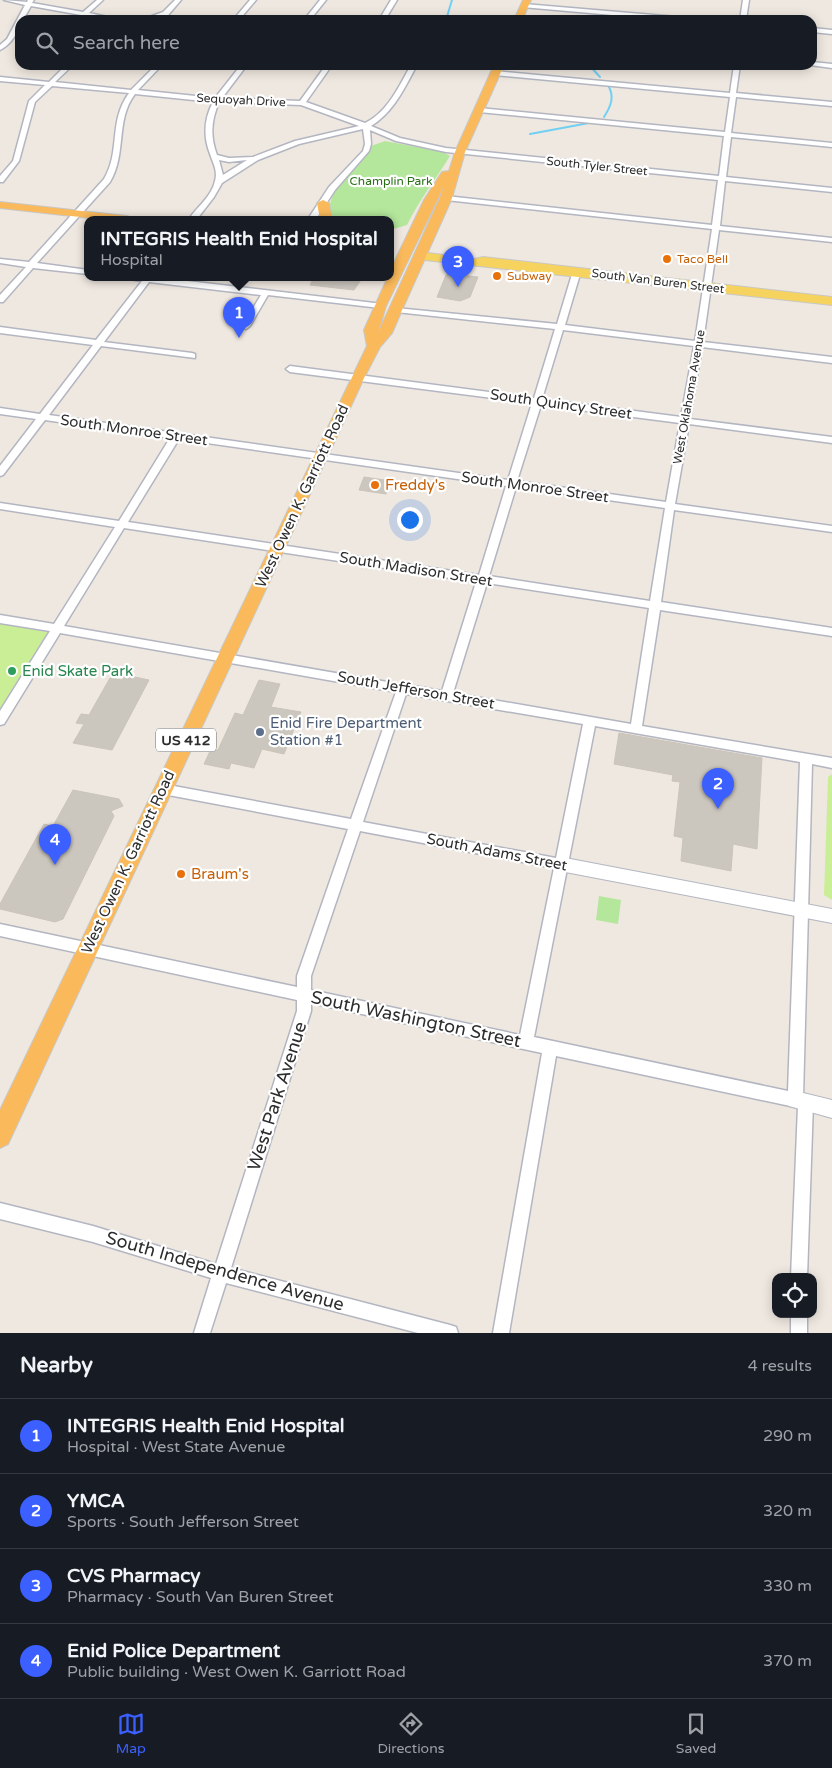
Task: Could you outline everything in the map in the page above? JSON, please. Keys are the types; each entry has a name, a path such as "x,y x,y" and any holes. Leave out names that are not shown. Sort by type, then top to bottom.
{"highway":[{"path":"520,15 526,3"},
{"name":"West Owen K. Garriott Road","path":"0,1136 357,378 374,346 385,333 396,310 446,198 460,152 497,70"},
{"name":"West Owen K. Garriott Road","path":"394,275 430,200 460,152"},
{"path":"323,203 325,216"},
{"path":"0,205 98,216"},
{"name":"South Van Buren Street","path":"394,247 421,253"},
{"name":"South Van Buren Street","path":"394,252 405,251"},
{"name":"West Owen K. Garriott Road","path":"374,346 371,330 391,281"}],"main road":[{"name":"South Van Buren Street","path":"421,253 475,263 483,261 577,271 832,301"}],"street":[{"path":"7,0 30,2 95,15"},
{"path":"85,13 100,0"},
{"path":"159,15 165,13 178,0"},
{"path":"240,15 254,0"},
{"path":"311,15 323,0"},
{"path":"385,15 394,0"},
{"path":"744,15 746,0"},
{"path":"23,15 30,2"},
{"path":"526,3 641,15"},
{"path":"0,48 9,40 15,29"},
{"path":"817,30 832,32"},
{"path":"817,64 832,66"},
{"path":"0,180 16,161 32,101 64,70"},
{"path":"0,300 78,214 113,172 120,140 120,116 132,93 154,70"},
{"path":"219,182 220,170 208,131 211,110 216,100 240,70"},
{"path":"302,103 325,70"},
{"path":"215,157 238,160 257,156 297,142 366,126 376,120 389,107 411,70"},
{"path":"506,70 832,104"},
{"name":"West Oklahoma Avenue","path":"636,729 670,506 708,286 735,70"},
{"name":"Sequoyah Drive","path":"0,79 216,100 302,103 366,126"},
{"path":"479,110 832,144"},
{"path":"314,216 332,189 366,151 366,126"},
{"name":"South Tyler Street","path":"366,126 392,138 429,148 832,190"},
{"path":"367,141 392,138"},
{"path":"195,216 219,182 257,156"},
{"path":"446,198 832,240"},
{"path":"0,261 84,272"},
{"path":"447,695 577,271"},
{"path":"0,473 147,281"},
{"path":"171,281 265,294 380,306"},
{"path":"246,326 265,294"},
{"path":"396,310 559,326 832,360"},
{"path":"0,330 192,356"},
{"name":"South Quincy Street","path":"290,369 832,440"},
{"name":"South Monroe Street","path":"0,411 832,529"},
{"path":"0,721 176,436"},
{"name":"South Madison Street","path":"0,506 832,632"},
{"name":"South Jefferson Street","path":"0,619 403,687 832,763"},
{"name":"West Park Avenue","path":"202,1333 304,1011 304,976 403,687"},
{"path":"526,1043 560,864 590,721"},
{"path":"799,1273 806,758"},
{"name":"South Adams Street","path":"163,789 832,916"},
{"name":"South Washington Street","path":"0,930 832,1109"},
{"path":"502,1333 550,1048"},
{"name":"South Independence Avenue","path":"0,1211 93,1234 220,1273 450,1333"},
{"path":"799,1318 799,1333"}],"green space":[{"name":"Champlin Park","path":"385,141 443,152 450,156 422,198 407,225 394,229 394,216 331,216 332,198 337,189 359,165 371,146"},
{"name":"Enid Skate Park","path":"0,623 48,632 0,709"},
{"path":"832,774 832,900 824,895 828,777"},
{"path":"599,896 621,900 618,924 596,920"}],"building":[{"path":"446,275 478,277 470,297 460,301 437,297"},
{"path":"312,281 360,281 354,290 310,285"},
{"name":"Freddy's","path":"364,477 391,481 386,494 359,490"},
{"path":"125,675 149,680 112,750 73,743 84,724 76,723 81,714 89,715 110,678 122,680"},
{"name":"Enid Fire Department Station #1","path":"259,680 280,684 271,707 301,712 284,754 262,749 254,768 231,763 229,769 204,764 211,749 218,750 235,713 243,715"},
{"path":"619,733 762,758 757,849 733,844 731,871 681,861 683,838 674,836 680,782 672,781 673,775 614,764"},
{"path":"73,790 119,799 123,806 111,811 114,816 63,919 55,922 0,909 0,904 44,824 53,826"}],"waterway":[{"path":"448,15 452,0"},
{"path":"594,70 600,77"},
{"path":"604,117 609,109 612,97 608,85"},
{"path":"530,134 589,123"}],"place":[{"name":"Taco Bell","path":"667,259"},
{"name":"Subway","path":"497,276"},
{"name":"CVS Pharmacy","path":"458,287"},
{"name":"INTEGRIS Health Enid Hospital","path":"239,338"},
{"name":"Freddy's","path":"375,485"},
{"name":"Enid Skate Park","path":"12,671"},
{"name":"Enid Fire Department Station #1","path":"260,732"},
{"name":"YMCA","path":"718,809"},
{"name":"Enid Police Department","path":"55,865"},
{"name":"Braum's","path":"181,874"}]}
